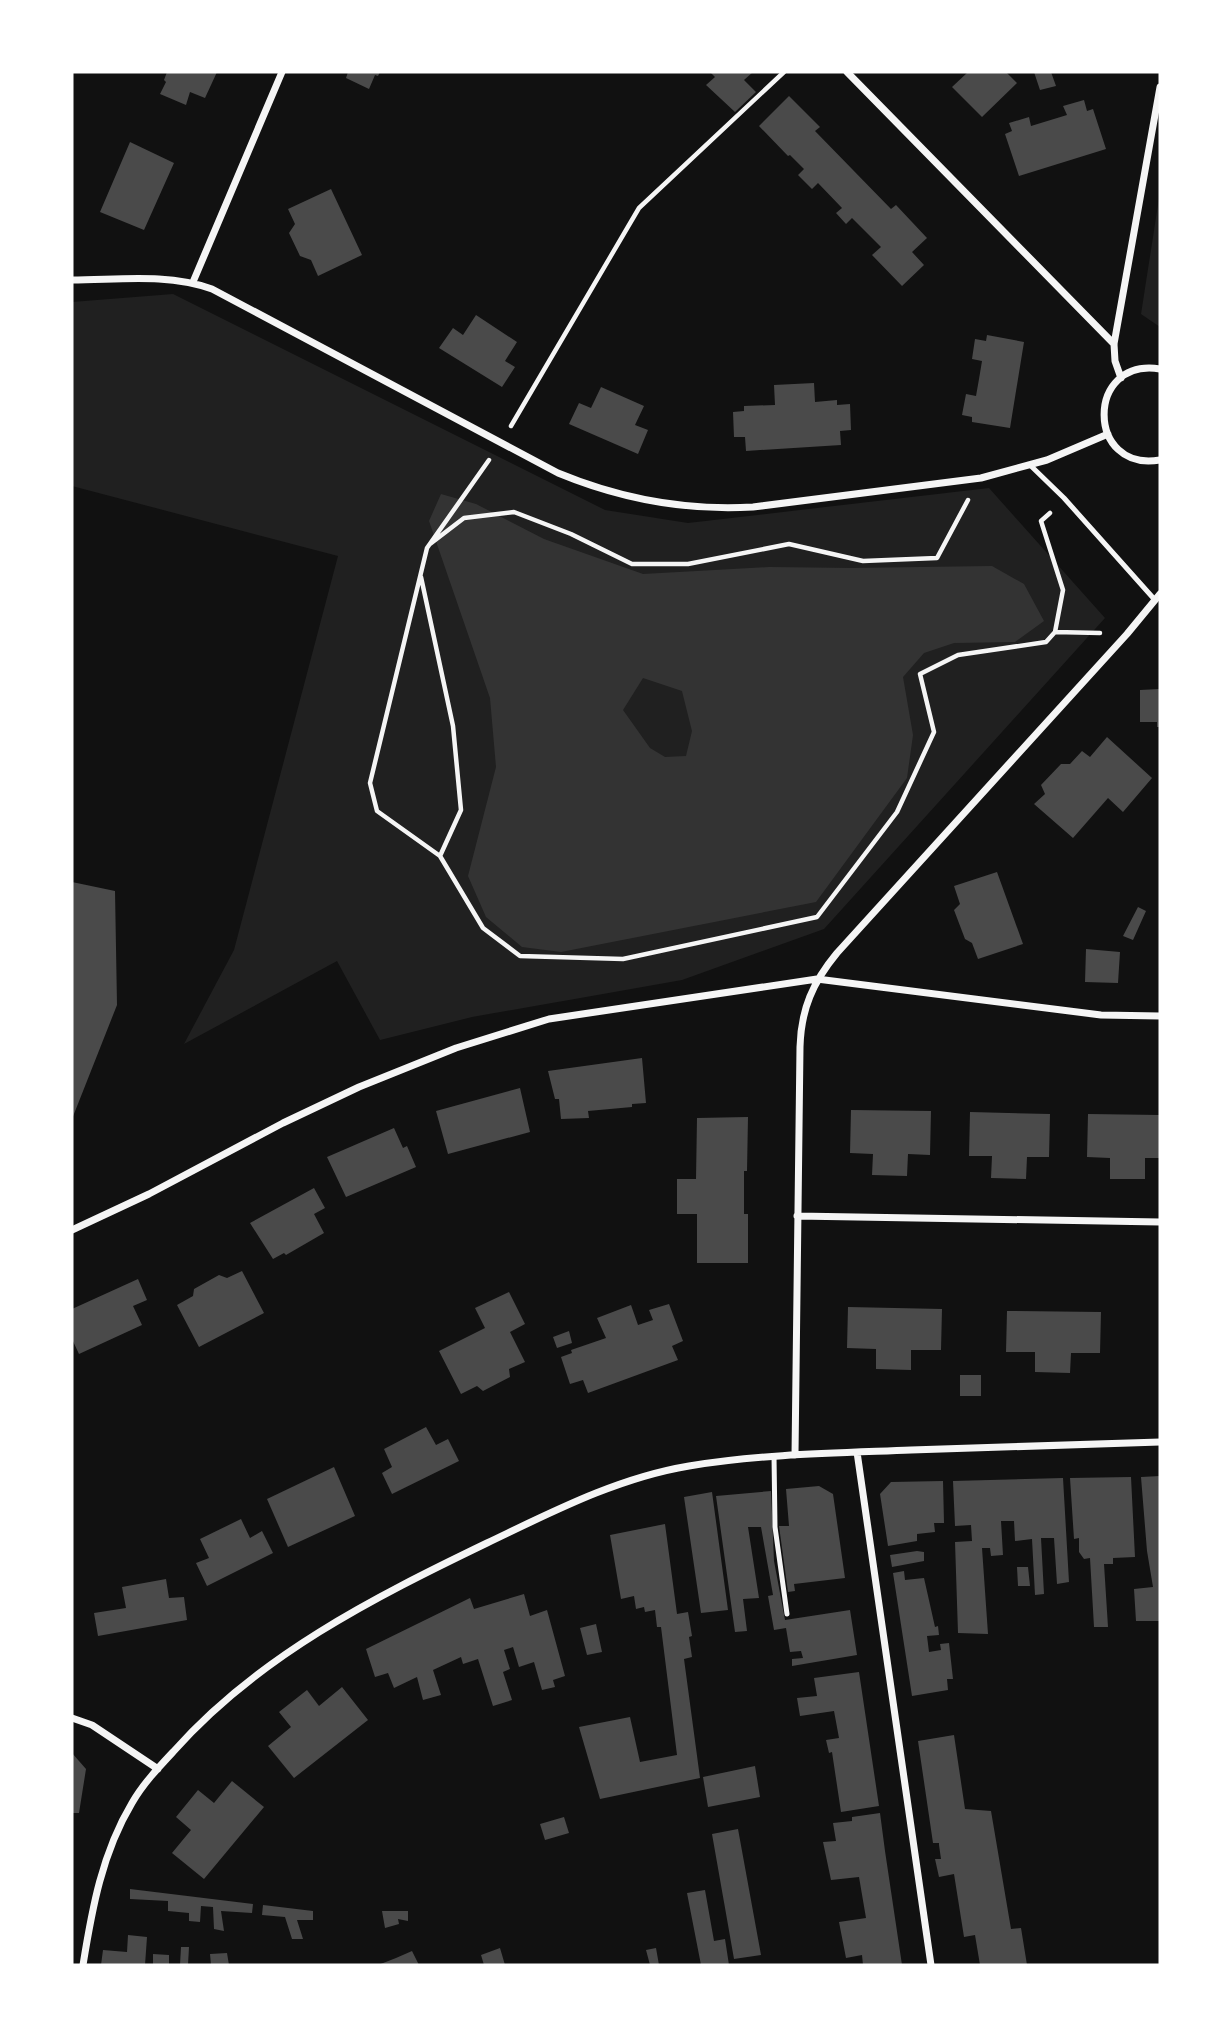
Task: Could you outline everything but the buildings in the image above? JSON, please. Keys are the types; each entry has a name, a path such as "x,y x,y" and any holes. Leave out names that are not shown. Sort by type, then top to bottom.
{"street":[{"path":"193,282 282,72"},
{"path":"847,72 1114,344"},
{"path":"1121,378 1115,361 1114,344 1160,87"},
{"path":"72,280 162,279 193,282 232,298 558,473 608,492 666,504 753,508 981,478 1031,466 1108,434"},
{"path":"1160,369 1140,369 1121,378 1112,388 1103,414 1108,434 1120,450 1131,457 1160,460"},
{"path":"795,1455 800,1030 803,1014 817,979 836,953 1128,634 1158,597"},
{"path":"72,1230 149,1194 330,1100 515,1027 578,1013 817,979 1101,1015 1160,1016"},
{"path":"797,1216 1160,1222"},
{"path":"83,1965 93,1906 109,1851 132,1804 158,1769 222,1702 267,1665 316,1633 443,1565 558,1508 637,1478 687,1466 774,1456 1160,1442"},
{"path":"857,1452 931,1965"},
{"path":"72,1718 92,1725 158,1769"}],"lane":[{"path":"1031,466 1158,597"},
{"path":"774,1456 775,1527 787,1614"}],"path":[{"path":"784,72 639,208 500,444 426,548 370,783 377,811 440,856 482,928 520,956 623,959 817,918 897,812 934,732 920,674 958,655 1046,642 1055,632 1063,590 1041,521 1064,498"},
{"path":"426,548 464,518 514,512 571,534 632,564 688,564 789,544 863,562 937,558 981,478"},
{"path":"420,573 453,726 461,810 440,856"},
{"path":"1055,632 1128,634"}],"shaded area":[{"path":"1160,192 1160,327 1141,314"},
{"path":"173,294 605,510 688,523 989,488 1105,618 824,929 682,980 472,1017 380,1040 337,961 184,1044 234,950 338,556 72,486 72,302"},
{"path":"441,494 476,504 544,539 643,574 769,567 992,566 1024,584 1044,621 1015,642 954,643 924,653 903,677 913,735 907,778 816,902 561,952 522,947 486,917 468,876 496,767 490,698 429,521","holes":["643,678 682,691 692,731 686,756 665,757 650,748 623,710"]}]}
